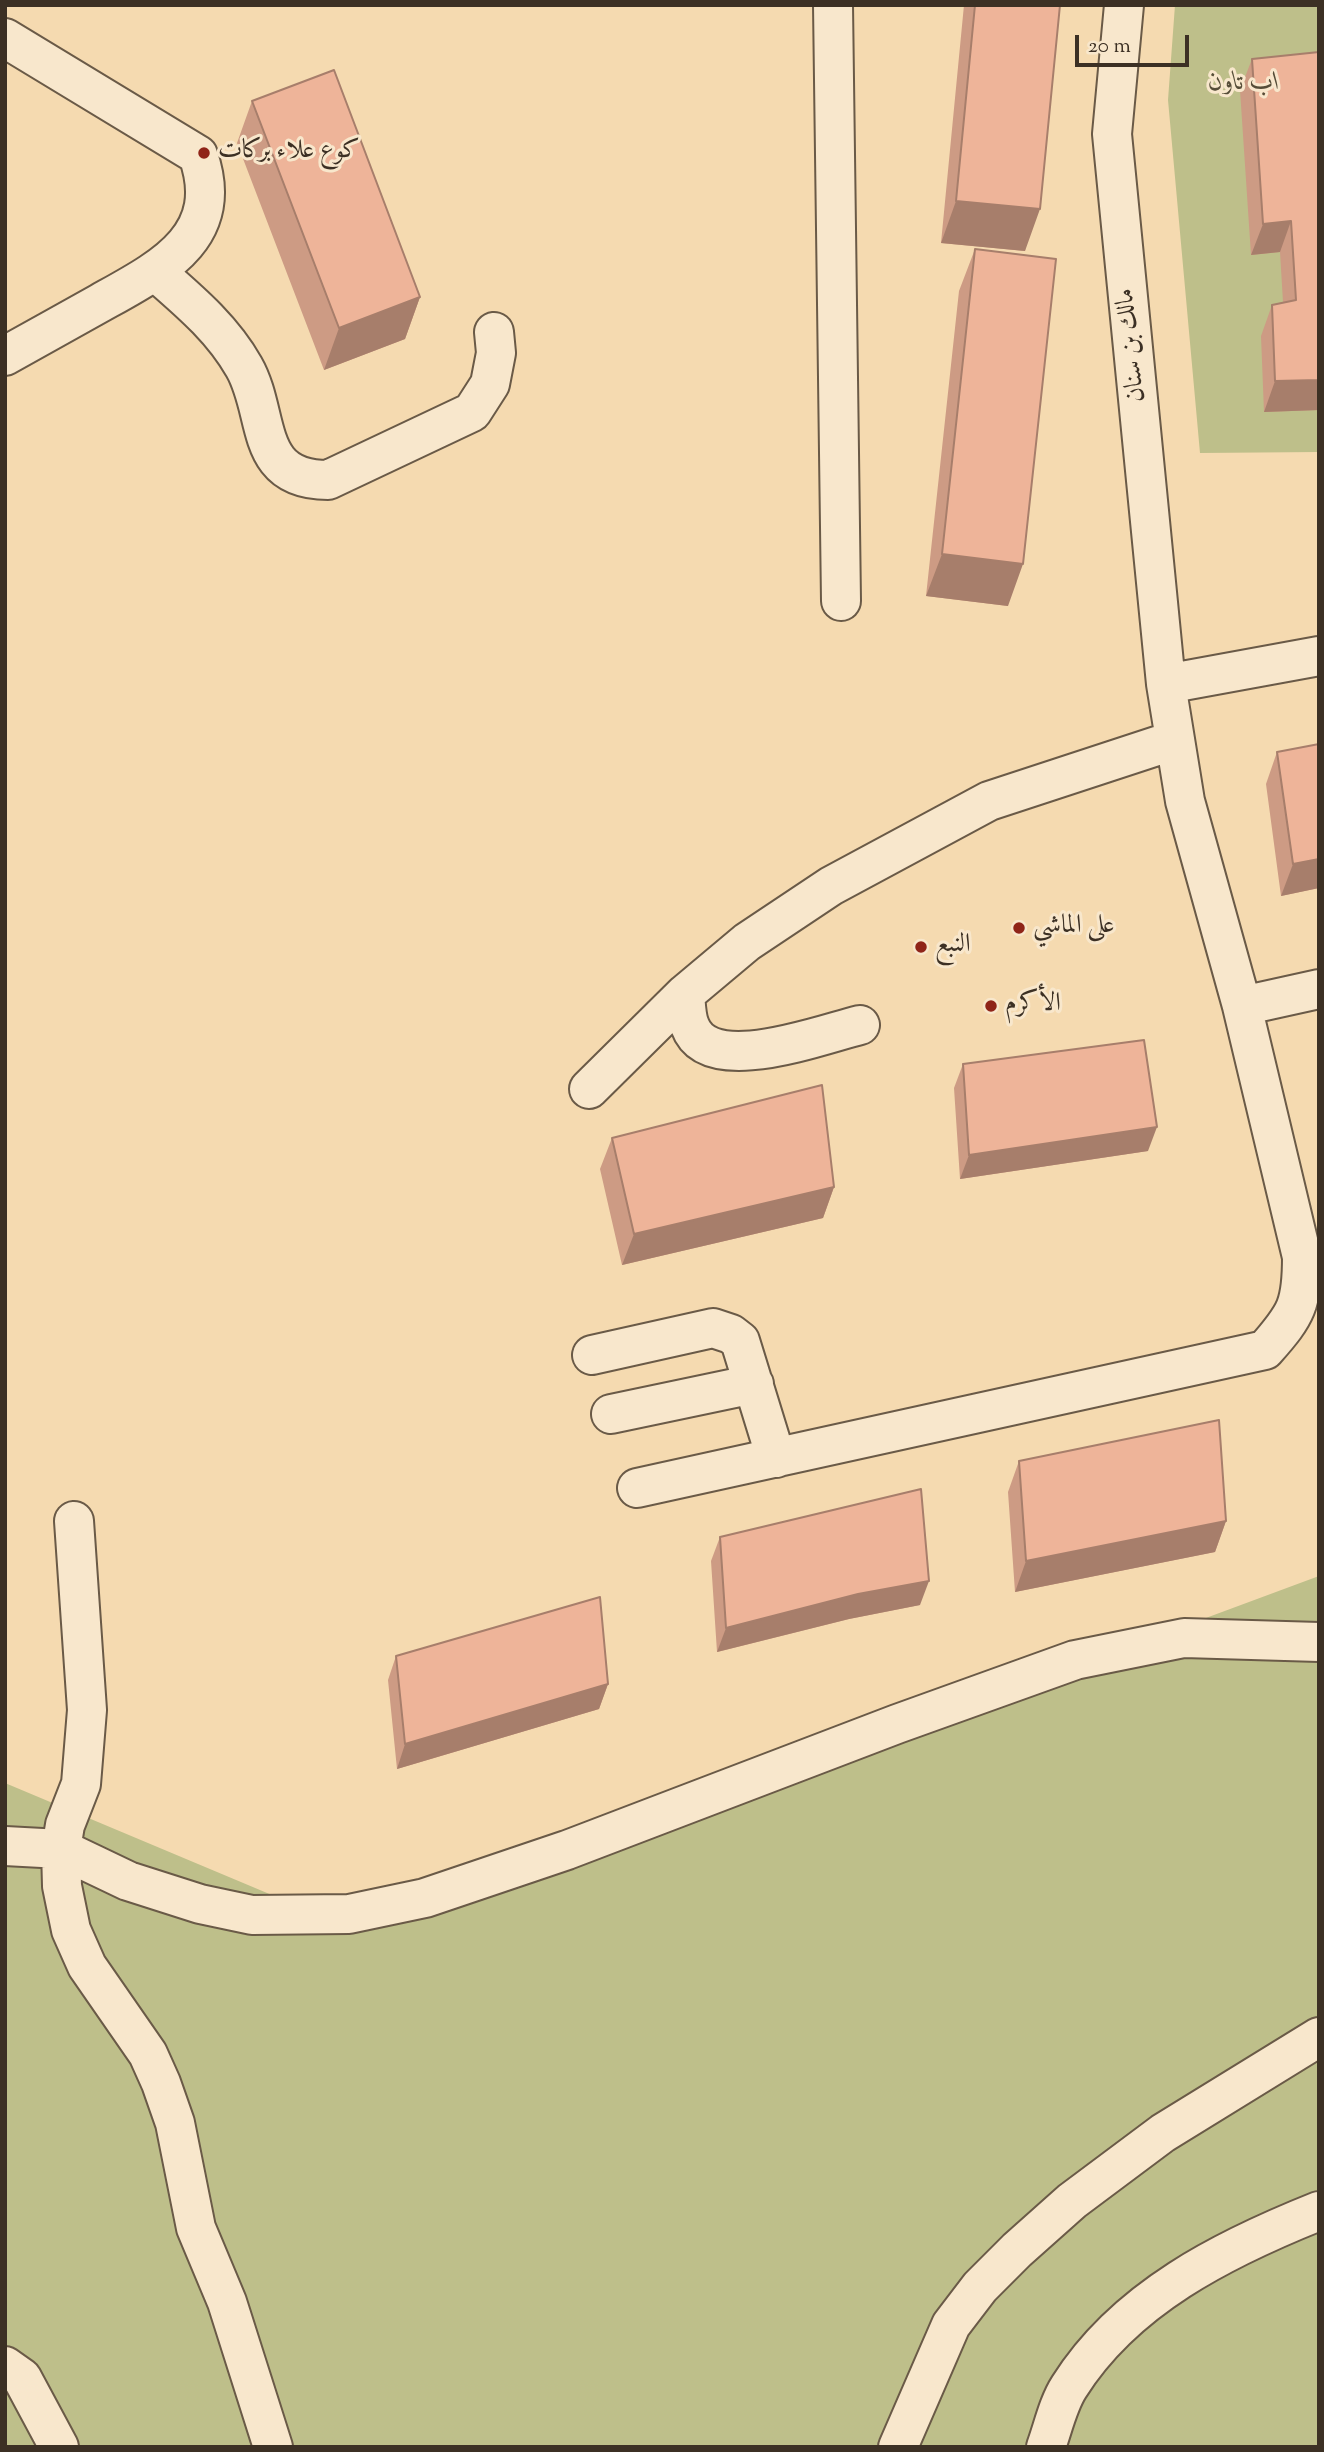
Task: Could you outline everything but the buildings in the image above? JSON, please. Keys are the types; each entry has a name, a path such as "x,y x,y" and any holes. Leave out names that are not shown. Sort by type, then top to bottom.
{"street":[{"path":"833,5 841,601"},
{"name":"مالك بن سنان","path":"637,1488 1265,1350 1290,1323 1302,1294 1302,1256 1242,1006 1185,801 1166,684 1112,134 1124,5"},
{"path":"5,38 198,155 206,180 204,209 195,231 179,253 156,272 5,356"},
{"path":"156,272 206,316 246,369 271,452 289,471 310,480 328,480 472,412 489,384 496,353 494,332"},
{"path":"1166,684 1319,656"},
{"path":"589,1089 685,994 747,942 831,886 989,801 1175,740"},
{"path":"1242,1006 1319,989"},
{"path":"685,994 690,1028 713,1050 747,1053 860,1025"},
{"path":"592,1354 713,1328 731,1334 740,1341 776,1458"},
{"path":"611,1414 754,1384"},
{"path":"74,1521 87,1710 86,1751 81,1784 65,1825 61,1849 62,1886 71,1930 86,1966 148,2054 161,2083 175,2123 196,2228 227,2302 273,2447"},
{"path":"5,1846 61,1849 128,1881 200,1904 252,1915 349,1914 425,1898 567,1850 897,1724 1075,1660 1184,1639 1319,1642"},
{"path":"898,2447 951,2325 980,2287 1017,2250 1072,2201 1163,2133 1319,2037"},
{"path":"1046,2447 1067,2389 1099,2347 1140,2305 1268,2231 1319,2211"},
{"path":"5,2366 22,2378 59,2447"}],"green space":[{"name":"اب تاون","path":"1175,5 1319,5 1319,452 1200,453 1168,100"},
{"path":"1319,1576 1319,2447 5,2447 5,1783 360,1932"}],"place":[{"name":"كوع علاء بركات","path":"204,153"},
{"name":"على الماشي","path":"1019,928"},
{"name":"النبع","path":"921,947"},
{"name":"الأكرم","path":"991,1006"}]}
